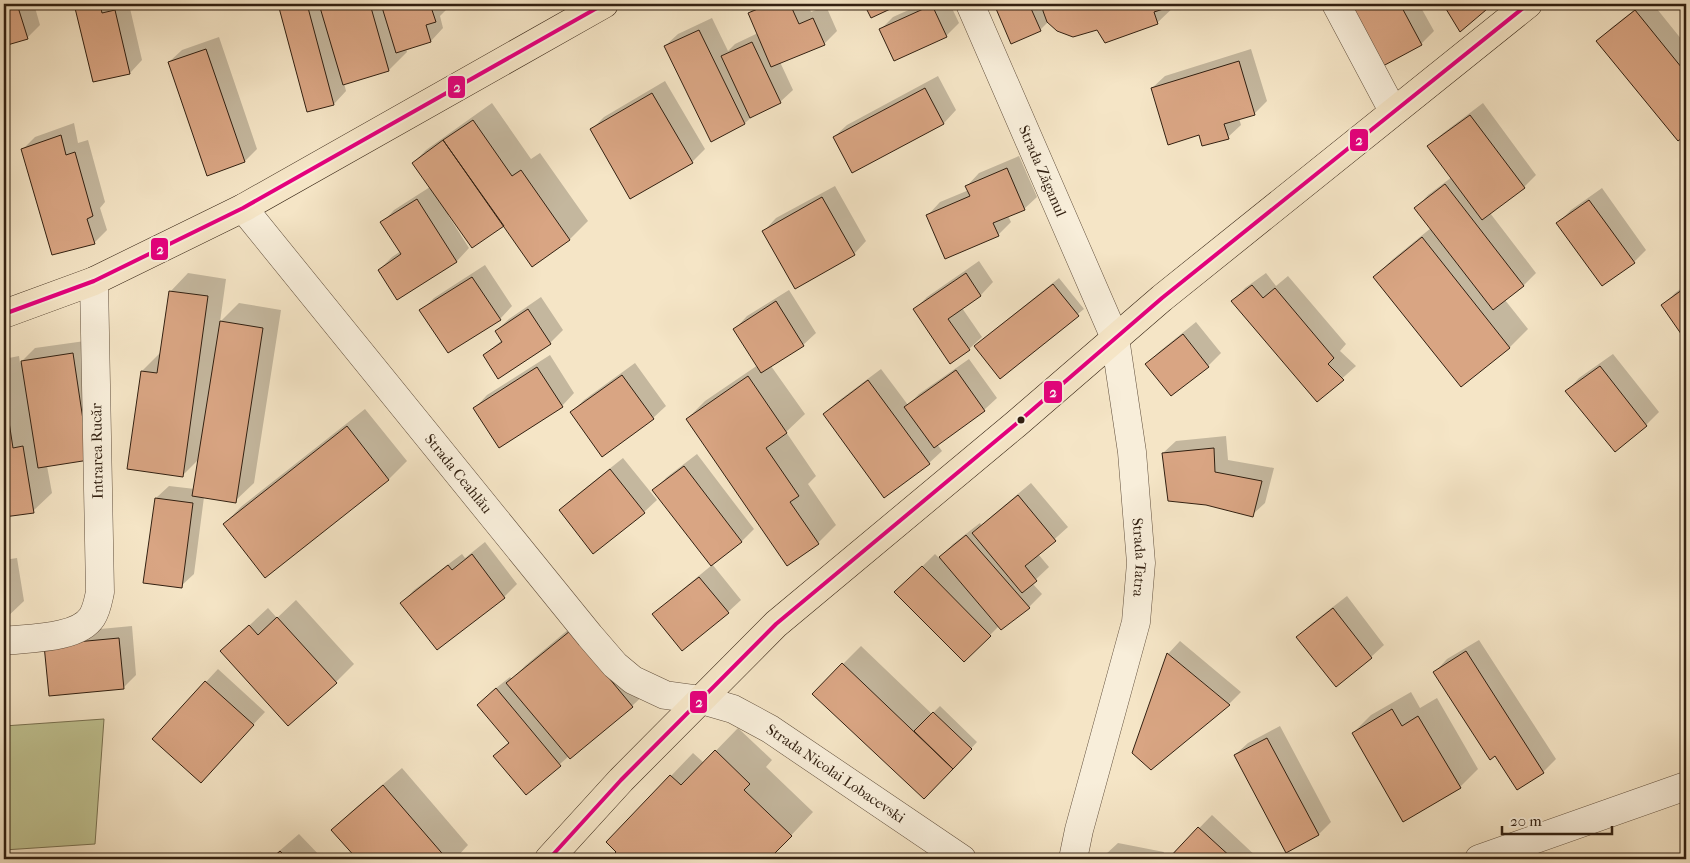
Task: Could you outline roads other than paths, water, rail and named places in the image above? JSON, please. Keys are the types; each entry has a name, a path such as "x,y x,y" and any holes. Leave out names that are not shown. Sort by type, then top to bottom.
{"main road":[{"path":"549,859 621,780 776,624 1002,436 1162,298 1528,4"},
{"path":"4,314 94,281 243,208 593,6"}],"street":[{"name":"Strada Zăganul","path":"970,4 1116,338"},
{"path":"1336,4 1393,111"},
{"name":"Strada Ceahlău","path":"243,208 615,665 633,680 665,695 702,700"},
{"name":"Intrarea Rucăr","path":"4,641 68,634 82,628 91,619 97,607 100,592 94,281"},
{"name":"Strada Tatra","path":"1073,859 1136,622 1142,563 1132,452 1116,338"},
{"name":"Strada Nicolai Lobacevski","path":"702,700 733,709 770,729 962,859"},
{"path":"1479,859 1686,786"}]}
